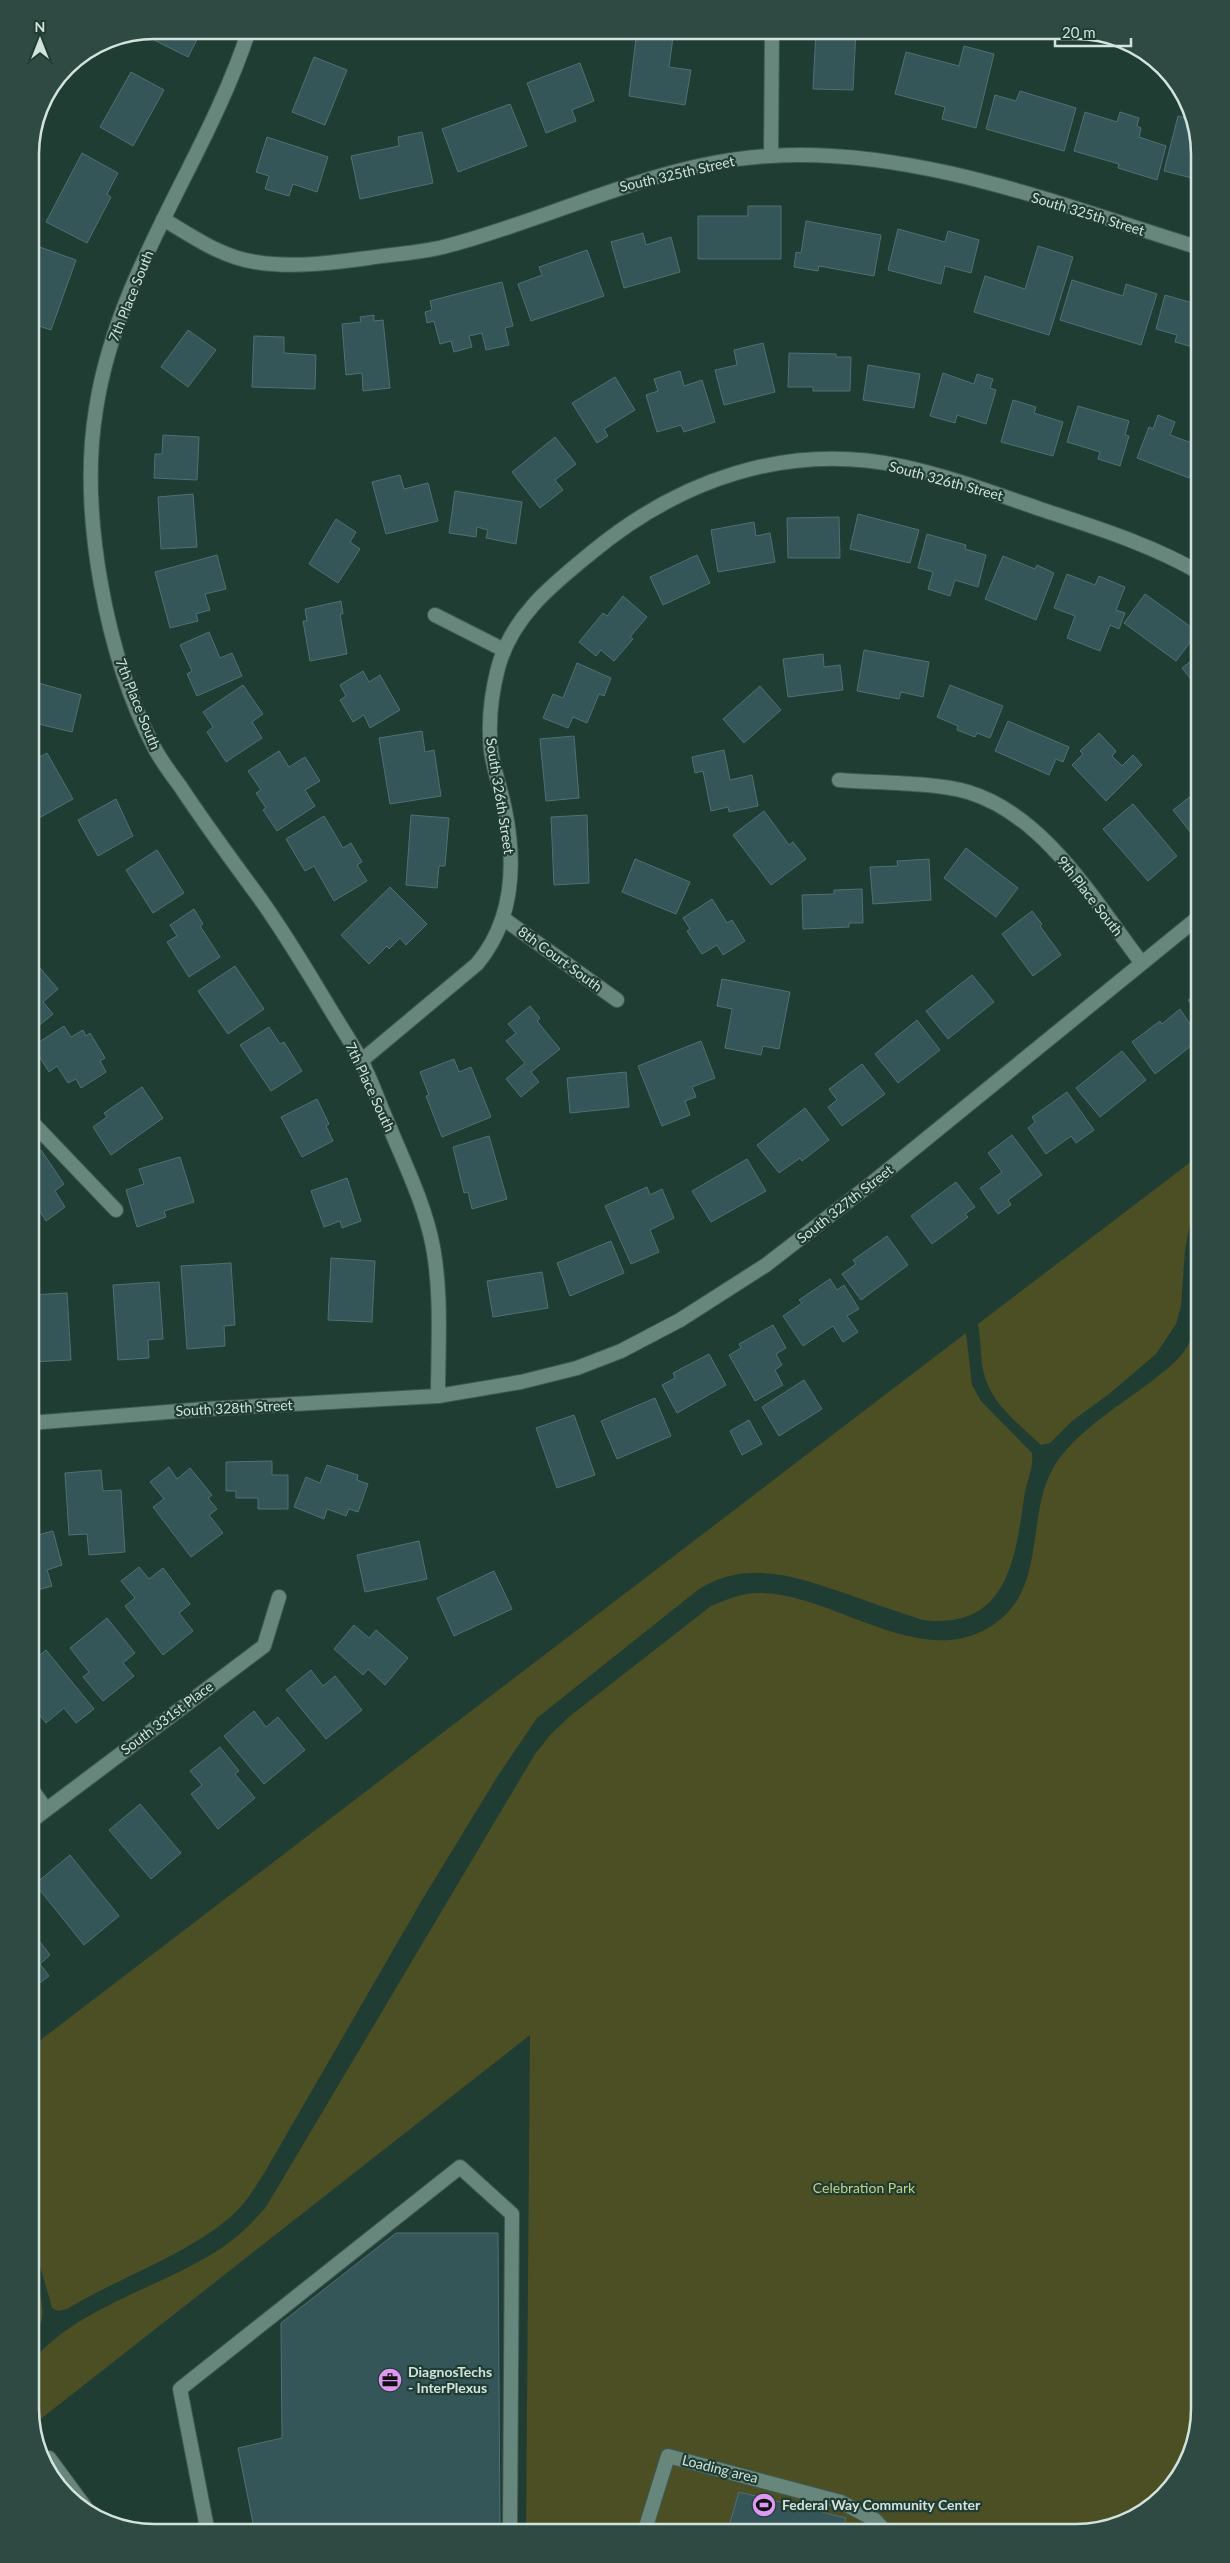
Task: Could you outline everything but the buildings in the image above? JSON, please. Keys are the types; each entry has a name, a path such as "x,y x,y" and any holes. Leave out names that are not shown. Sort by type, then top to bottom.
{"street":[{"name":"7th Place South","path":"246,39 236,70 162,219 121,312 106,362 95,410 91,466 93,528 105,601 117,652 155,750 200,817 262,902 361,1061 419,1196 433,1247 438,1305 438,1396"},
{"path":"771,156 772,39"},
{"name":"South 325th Street","path":"162,219 216,250 254,262 334,263 441,248 625,185 730,160 771,156 822,155 938,170 1191,245"},
{"name":"South 326th Street","path":"361,1061 477,964 490,949 504,919 510,866 509,836 491,751 490,718 494,686 504,650 527,610 545,591 613,535 670,499 723,477 778,461 841,458 902,466 1016,501 1148,546 1191,568"},
{"path":"435,615 504,650"},
{"name":"9th Place South","path":"839,780 949,788 982,797 1018,819 1050,845 1078,875 1100,908 1141,962"},
{"name":"8th Court South","path":"504,919 617,1000"},
{"name":"South 327th Street","path":"438,1396 520,1382 577,1368 621,1352 680,1320 766,1265 872,1183 1191,923"},
{"path":"39,1129 116,1210"},
{"name":"South 328th Street","path":"39,1422 196,1410 438,1396"},
{"name":"South 331st Place","path":"39,1815 264,1646 279,1597"},
{"path":"39,1799 46,1809"},
{"path":"206,2524 180,2389 460,2167 512,2214 510,2524"},
{"name":"Loading area","path":"647,2524 668,2456 819,2494 857,2509 878,2524"},
{"path":"52,2462 71,2487"}],"green space":[{"path":"1191,1162 1191,1218 1185,1250 1181,1306 1176,1324 1156,1354 1109,1394 1072,1421 1050,1443 1041,1445 1007,1413 993,1395 984,1374 978,1324"},
{"path":"966,1333 972,1385 981,1401 1032,1453 1031,1470 1010,1567 1001,1587 989,1603 973,1614 951,1620 923,1620 793,1577 774,1574 737,1574 699,1589 537,1718 499,1774 422,1900 266,2170 244,2203 228,2219 191,2245 67,2309 58,2311 52,2308 39,2262 39,2041"},
{"name":"Celebration Park","path":"1191,1338 1191,2409 1187,2439 1182,2453 1172,2473 1157,2490 1134,2509 1106,2520 1084,2524 526,2524 530,2035 39,2420 39,2354 49,2344 92,2314 189,2267 220,2249 241,2233 266,2207 535,1754 551,1734 570,1716 711,1606 728,1599 752,1593 787,1596 907,1636 937,1640 965,1637 993,1625 1011,1609 1023,1589 1030,1567 1042,1497 1050,1475 1062,1455 1093,1424 1170,1367 1185,1350"},
{"path":"39,2291 43,2311 39,2327"}],"place":[{"name":"DiagnosTechs - InterPlexus","path":"390,2380"},
{"name":"Federal Way Community Center","path":"764,2505"}]}
